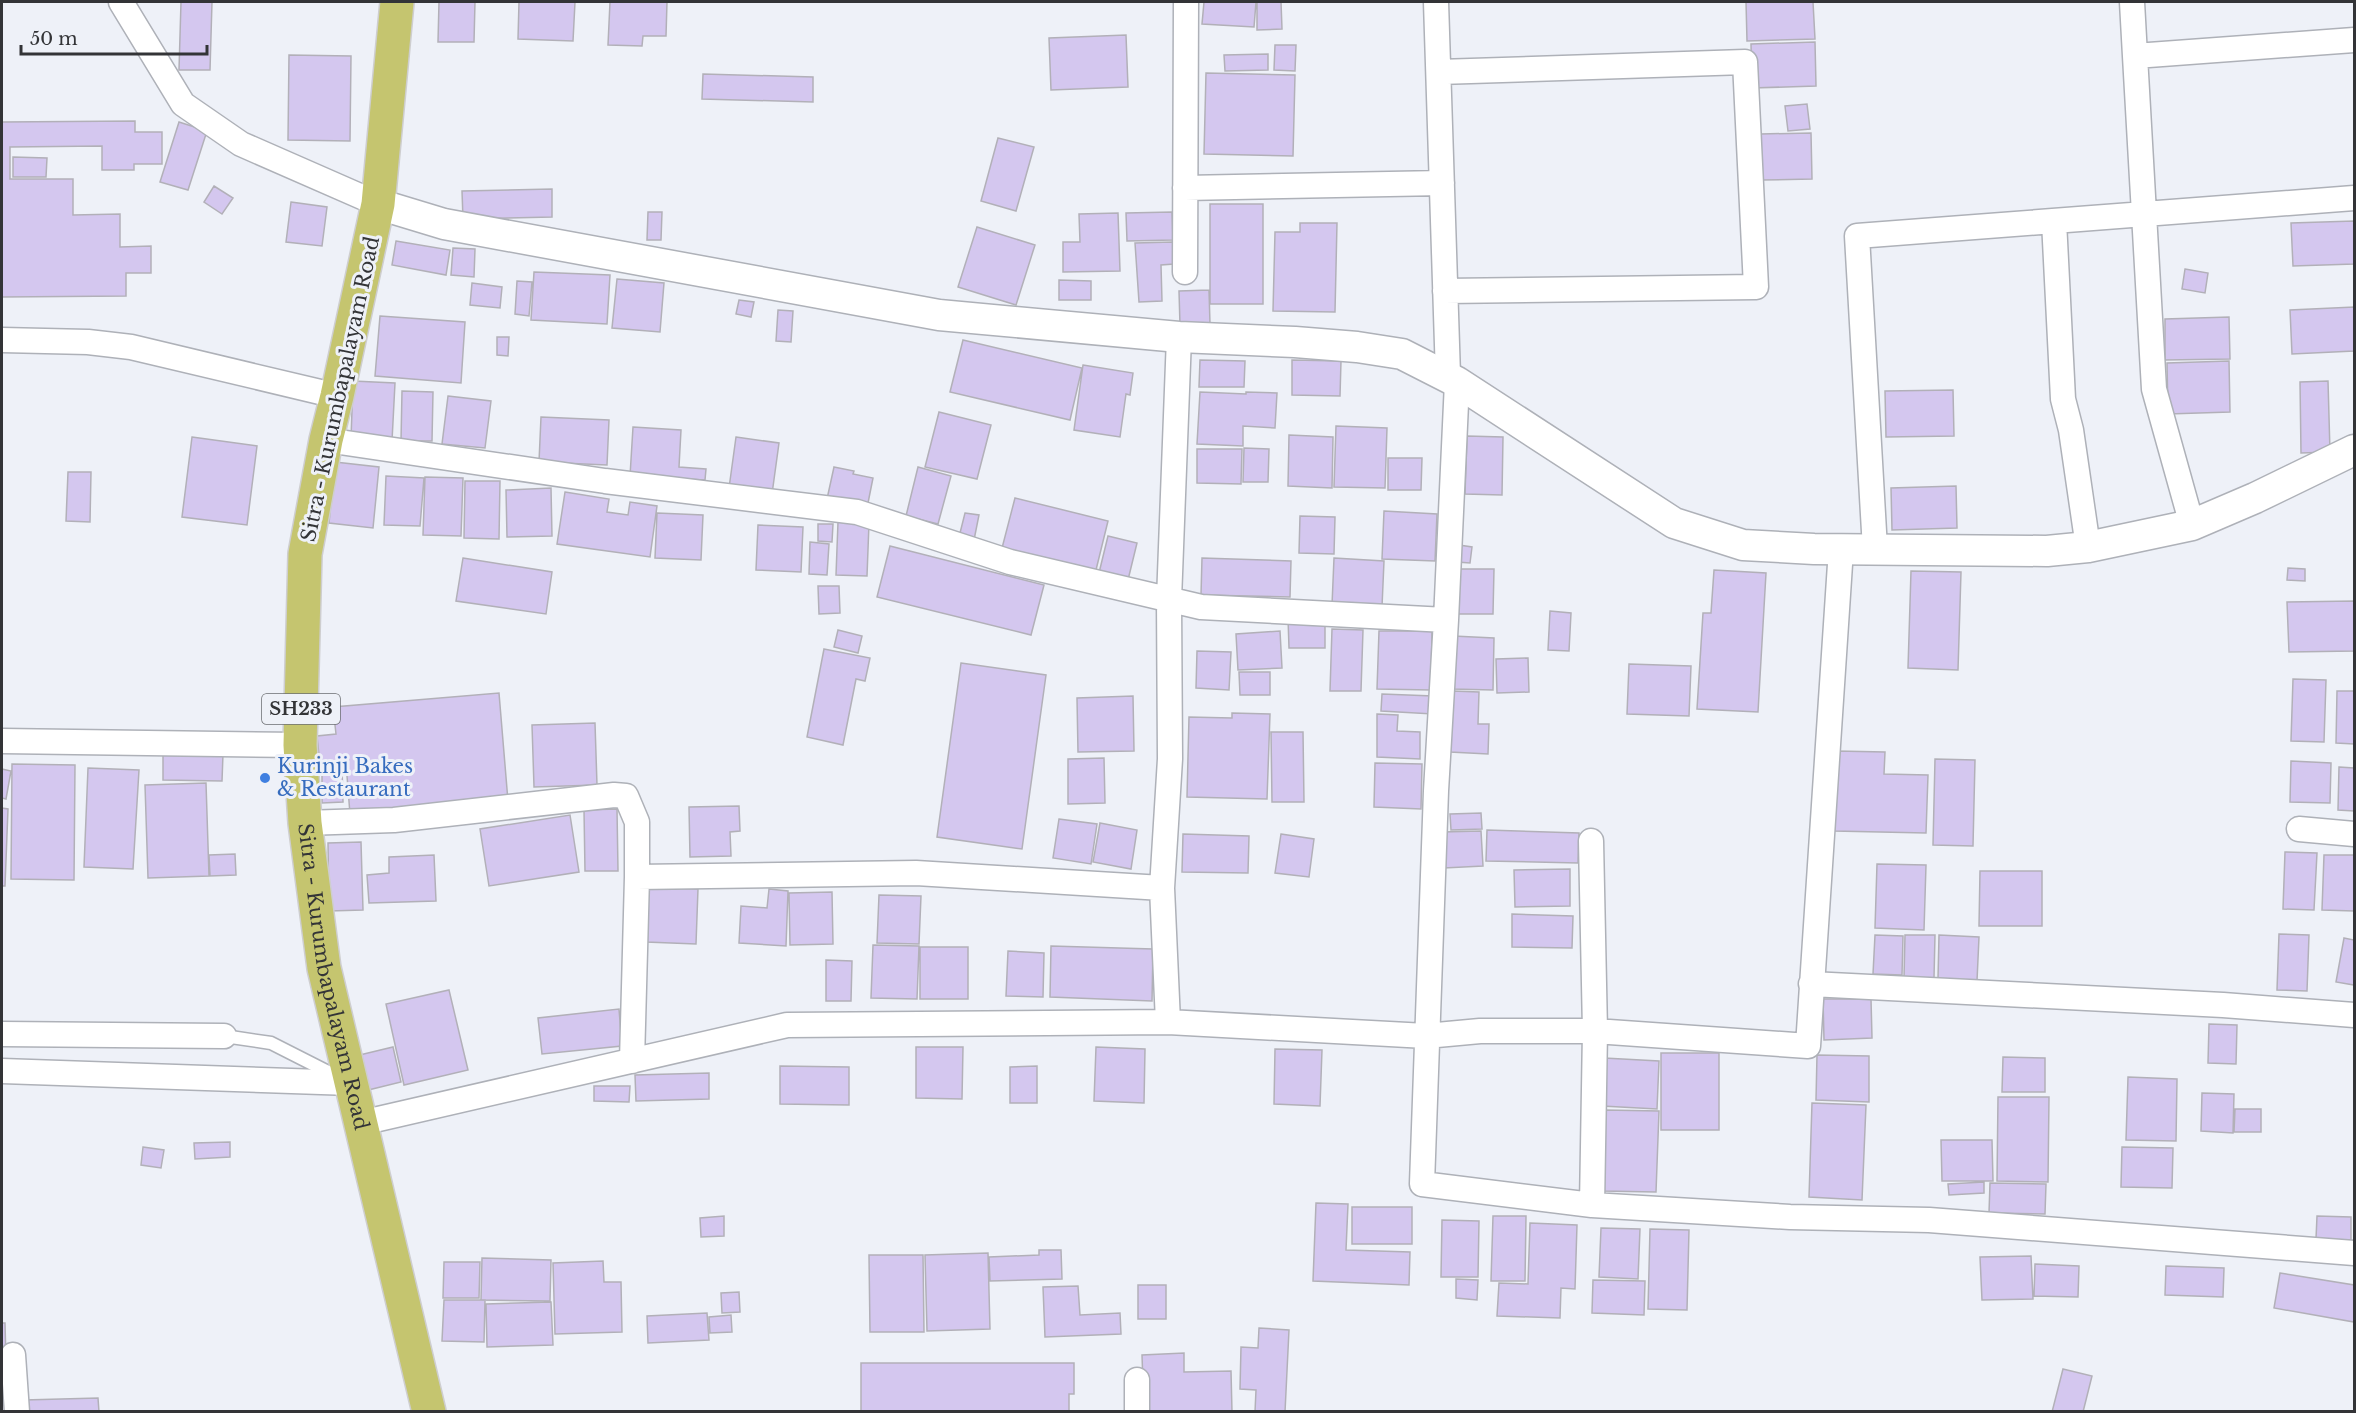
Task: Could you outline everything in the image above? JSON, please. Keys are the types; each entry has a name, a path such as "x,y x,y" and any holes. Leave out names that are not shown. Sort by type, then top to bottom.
{"main road":[{"name":"Sitra - Kurumbapalayam Road","path":"397,2 378,204 326,440 305,554 300,746 305,824 324,968 429,1412"}],"street":[{"path":"121,2 183,104 241,144 378,204 444,224 939,315 1179,337 1357,347 1402,354 1453,379 1674,523 1743,545 1841,549 2047,551 2088,547 2192,525 2255,498 2355,450"},
{"path":"1185,272 1186,2"},
{"path":"1437,2 1445,291 1453,379 1446,620 1436,791 1422,1184 1592,1205 1790,1217 1929,1220 2355,1253"},
{"path":"2132,2 2142,213 2154,389 2192,525"},
{"path":"2135,56 2355,40"},
{"path":"1439,72 1745,62 1756,287 1445,291"},
{"path":"1185,188 1442,183"},
{"path":"1875,549 1857,237 2355,198"},
{"path":"2054,221 2063,399 2072,430 2088,547"},
{"path":"1168,1022 1162,888 1170,759 1169,600 1179,337"},
{"path":"2,340 88,342 131,347 337,396"},
{"path":"326,440 605,481 857,512 1010,562 1201,607 1446,620"},
{"path":"361,1123 787,1025 1168,1022 1426,1036 1480,1031 1595,1031 1808,1046 1841,549"},
{"path":"2,741 300,746"},
{"path":"305,824 394,820 614,795 626,796 637,822 632,1061"},
{"path":"2299,829 2355,834"},
{"path":"1591,842 1595,1031 1592,1205"},
{"path":"637,877 916,873 1162,888"},
{"path":"1811,984 2223,1005 2355,1015"},
{"path":"2,1034 224,1036"},
{"path":"2,1071 351,1083"},
{"path":"13,1355 17,1412"},
{"path":"1137,1380 1137,1412"}],"lane":[{"path":"224,1036 271,1043 351,1083"}],"building":[{"path":"181,2 212,2 210,70 179,70"},
{"path":"439,2 475,2 474,42 438,42"},
{"path":"519,2 575,2 573,41 518,39"},
{"path":"610,2 667,2 666,36 643,36 642,46 608,45"},
{"path":"1204,2 1256,2 1254,27 1202,24"},
{"path":"1257,2 1281,2 1282,29 1257,30"},
{"path":"1746,2 1813,2 1815,39 1747,41"},
{"path":"1126,35 1128,87 1051,90 1049,38"},
{"path":"1815,42 1816,86 1752,88 1751,44"},
{"path":"1275,45 1296,45 1295,71 1274,70"},
{"path":"1268,54 1268,70 1225,71 1224,55"},
{"path":"289,55 351,56 350,141 288,140"},
{"path":"1206,73 1295,75 1293,156 1204,154"},
{"path":"703,74 813,77 813,102 702,99"},
{"path":"1807,104 1810,129 1788,131 1785,106"},
{"path":"135,121 135,132 162,132 162,164 134,164 134,170 102,170 102,146 10,147 10,179 73,179 73,215 120,214 120,247 151,246 151,273 126,273 126,296 2,297 2,122"},
{"path":"179,122 207,131 188,190 160,182"},
{"path":"1811,133 1812,179 1762,180 1761,134"},
{"path":"998,138 1034,147 1016,211 981,201"},
{"path":"13,157 47,158 46,177 13,177"},
{"path":"214,186 233,198 222,214 204,202"},
{"path":"552,189 552,217 463,219 462,191"},
{"path":"291,202 327,207 322,246 286,242"},
{"path":"1210,204 1263,204 1263,304 1210,304"},
{"path":"648,212 662,212 661,240 647,240"},
{"path":"1172,212 1173,240 1127,241 1126,213"},
{"path":"1118,213 1120,271 1063,272 1063,242 1080,242 1079,214"},
{"path":"2354,221 2354,264 2293,266 2291,223"},
{"path":"1300,223 1337,223 1335,312 1273,311 1275,232 1300,232"},
{"path":"977,227 1035,245 1016,305 958,287"},
{"path":"396,241 450,250 446,275 392,265"},
{"path":"1173,242 1174,264 1161,265 1162,301 1139,302 1135,243"},
{"path":"453,248 475,249 474,277 451,275"},
{"path":"2185,269 2208,273 2205,293 2182,289"},
{"path":"534,272 610,275 607,324 531,320"},
{"path":"617,279 664,283 660,332 612,328"},
{"path":"1059,280 1091,281 1091,300 1059,300"},
{"path":"517,281 532,282 529,316 515,314"},
{"path":"472,283 502,287 500,308 470,305"},
{"path":"1209,290 1210,324 1180,325 1179,291"},
{"path":"739,300 754,302 751,317 736,314"},
{"path":"2354,307 2354,351 2292,354 2290,310"},
{"path":"778,310 793,311 791,342 776,341"},
{"path":"380,316 465,322 461,383 375,376"},
{"path":"2229,317 2230,359 2165,360 2165,319"},
{"path":"497,337 509,337 508,356 497,355"},
{"path":"963,340 1082,368 1070,420 950,392"},
{"path":"1200,360 1245,361 1244,387 1199,387"},
{"path":"1292,360 1341,361 1340,396 1292,395"},
{"path":"2229,361 2230,412 2168,414 2167,363"},
{"path":"1083,365 1133,373 1130,395 1126,394 1120,437 1074,430"},
{"path":"353,381 395,383 392,441 351,439"},
{"path":"2328,381 2330,452 2301,453 2300,382"},
{"path":"1953,390 1954,436 1886,437 1885,391"},
{"path":"402,391 433,392 432,441 401,441"},
{"path":"1200,392 1277,393 1275,428 1243,426 1243,446 1197,444"},
{"path":"448,396 491,401 485,448 442,444"},
{"path":"939,412 991,425 977,479 925,467"},
{"path":"541,417 609,420 607,465 539,462"},
{"path":"1336,426 1387,428 1385,488 1334,487"},
{"path":"633,427 681,430 679,467 706,469 705,480 630,476"},
{"path":"1289,435 1333,437 1332,488 1288,486"},
{"path":"1467,436 1503,437 1502,495 1465,494"},
{"path":"192,437 257,446 247,525 182,517"},
{"path":"736,437 779,443 772,494 729,488"},
{"path":"1244,448 1269,449 1268,482 1243,482"},
{"path":"1197,449 1242,449 1241,484 1197,483"},
{"path":"1388,458 1422,458 1421,490 1388,490"},
{"path":"335,462 379,467 373,528 329,523"},
{"path":"834,467 873,478 867,508 827,499"},
{"path":"918,467 951,476 938,524 906,516"},
{"path":"68,472 91,472 90,522 66,521"},
{"path":"386,476 424,478 420,526 384,525"},
{"path":"425,477 463,478 461,536 423,535"},
{"path":"465,481 500,481 499,539 464,538"},
{"path":"1956,486 1957,528 1892,530 1891,488"},
{"path":"551,488 552,536 507,537 506,490"},
{"path":"565,492 609,499 607,512 628,515 630,502 657,506 650,557 557,544"},
{"path":"1015,498 1108,521 1095,574 1001,552"},
{"path":"1384,511 1437,514 1435,561 1382,559"},
{"path":"657,513 703,515 701,560 655,558"},
{"path":"965,513 979,515 974,540 959,537"},
{"path":"1300,516 1335,517 1334,554 1299,553"},
{"path":"838,522 869,523 867,576 836,575"},
{"path":"818,524 833,524 832,542 818,541"},
{"path":"758,525 803,527 801,572 756,570"},
{"path":"1108,536 1137,543 1127,584 1098,577"},
{"path":"810,542 829,544 827,575 809,574"},
{"path":"1459,545 1472,547 1470,563 1457,562"},
{"path":"890,546 1044,585 1031,635 877,597"},
{"path":"463,558 552,572 546,614 456,601"},
{"path":"1202,558 1291,561 1290,597 1201,595"},
{"path":"1334,558 1384,561 1382,607 1332,605"},
{"path":"2288,568 2305,569 2305,581 2287,580"},
{"path":"1450,569 1494,569 1493,614 1450,614"},
{"path":"1714,570 1766,573 1758,712 1697,709 1703,613 1711,613"},
{"path":"1911,571 1961,572 1958,670 1908,668"},
{"path":"818,586 839,586 840,613 819,614"},
{"path":"2354,601 2354,651 2289,652 2287,602"},
{"path":"1550,611 1571,613 1569,651 1548,650"},
{"path":"1288,618 1325,618 1325,648 1289,648"},
{"path":"1332,629 1363,630 1361,691 1330,691"},
{"path":"838,630 862,636 858,653 834,647"},
{"path":"1280,631 1282,668 1238,670 1236,634"},
{"path":"1379,631 1432,631 1431,690 1377,689"},
{"path":"1453,636 1494,638 1493,690 1452,689"},
{"path":"824,649 870,658 865,681 856,679 843,745 807,737"},
{"path":"1197,651 1231,652 1229,690 1196,688"},
{"path":"1528,658 1529,692 1497,693 1496,659"},
{"path":"961,663 1046,675 1022,849 937,837"},
{"path":"1629,664 1691,666 1689,716 1627,714"},
{"path":"1239,672 1270,672 1270,695 1240,695"},
{"path":"2293,679 2326,680 2324,742 2291,741"},
{"path":"1452,691 1479,692 1478,724 1489,724 1488,754 1450,752"},
{"path":"2337,691 2354,691 2354,744 2336,743"},
{"path":"499,693 508,801 350,814 346,763 320,765 317,736 336,734 333,707"},
{"path":"1382,694 1433,696 1433,714 1381,711"},
{"path":"1133,696 1134,751 1078,752 1077,698"},
{"path":"1232,713 1270,714 1267,799 1187,797 1189,717 1232,718"},
{"path":"1377,714 1398,715 1397,731 1420,732 1420,759 1377,757"},
{"path":"595,723 597,785 534,787 532,725"},
{"path":"1271,732 1303,732 1304,802 1272,802"},
{"path":"1836,751 1885,752 1884,774 1928,775 1926,833 1834,831"},
{"path":"163,753 223,754 222,781 163,780"},
{"path":"1104,758 1105,803 1068,804 1068,759"},
{"path":"1935,759 1975,760 1973,846 1933,845"},
{"path":"2291,761 2331,763 2330,803 2290,802"},
{"path":"1375,763 1422,764 1421,809 1374,807"},
{"path":"12,764 75,765 74,880 11,879"},
{"path":"342,767 343,802 322,803 322,768"},
{"path":"2339,767 2354,768 2354,811 2338,810"},
{"path":"88,768 139,770 133,869 84,867"},
{"path":"2,769 11,771 6,799 2,798"},
{"path":"206,783 209,876 148,878 145,785"},
{"path":"739,806 740,831 730,832 731,856 690,857 689,807"},
{"path":"2,808 8,809 5,886 2,886"},
{"path":"617,809 618,871 585,871 584,810"},
{"path":"1481,813 1482,829 1451,830 1450,814"},
{"path":"570,815 579,872 489,886 480,829"},
{"path":"1059,819 1097,824 1091,864 1053,858"},
{"path":"1100,823 1137,830 1131,869 1093,862"},
{"path":"1487,830 1579,833 1578,863 1486,861"},
{"path":"1481,831 1483,866 1444,868 1442,832"},
{"path":"1183,834 1249,836 1248,873 1182,872"},
{"path":"1281,834 1314,839 1309,877 1275,873"},
{"path":"361,842 363,910 329,911 328,843"},
{"path":"2285,852 2317,853 2314,910 2283,909"},
{"path":"235,854 236,875 210,876 209,855"},
{"path":"434,855 436,901 369,903 367,875 389,873 389,857"},
{"path":"2324,855 2354,855 2354,911 2322,910"},
{"path":"1877,864 1926,865 1924,930 1875,928"},
{"path":"1570,869 1570,906 1515,907 1514,870"},
{"path":"1980,871 2042,871 2042,926 1979,926"},
{"path":"648,887 698,889 696,944 646,942"},
{"path":"769,889 788,891 786,946 739,943 741,906 767,908"},
{"path":"832,892 833,944 790,945 789,893"},
{"path":"879,895 921,896 919,944 877,943"},
{"path":"1512,914 1573,916 1572,948 1512,947"},
{"path":"2279,934 2309,935 2307,991 2277,990"},
{"path":"1875,935 1903,936 1902,975 1873,974"},
{"path":"1905,935 1935,935 1934,978 1904,978"},
{"path":"1939,935 1979,937 1977,981 1938,979"},
{"path":"2344,938 2354,940 2354,985 2336,982"},
{"path":"873,945 919,946 917,999 871,998"},
{"path":"1051,946 1153,949 1152,1001 1050,997"},
{"path":"920,947 968,947 968,999 920,999"},
{"path":"1008,951 1044,953 1043,997 1006,996"},
{"path":"826,960 852,961 851,1001 826,1001"},
{"path":"449,990 468,1070 404,1085 386,1004"},
{"path":"1823,999 1871,999 1872,1038 1824,1040"},
{"path":"619,1009 622,1046 542,1054 538,1018"},
{"path":"2209,1024 2237,1025 2236,1064 2208,1063"},
{"path":"393,1047 401,1082 356,1093 347,1058"},
{"path":"916,1047 963,1047 962,1099 916,1098"},
{"path":"1096,1047 1145,1049 1144,1103 1094,1101"},
{"path":"1275,1049 1322,1050 1320,1106 1274,1104"},
{"path":"1661,1053 1719,1053 1719,1130 1661,1130"},
{"path":"1817,1055 1869,1056 1869,1102 1816,1100"},
{"path":"2003,1057 2045,1058 2045,1092 2002,1092"},
{"path":"1604,1058 1659,1061 1657,1109 1602,1106"},
{"path":"780,1066 849,1067 849,1105 780,1104"},
{"path":"1037,1066 1037,1103 1010,1103 1010,1067"},
{"path":"709,1073 709,1099 636,1101 635,1075"},
{"path":"2128,1077 2177,1079 2176,1141 2126,1140"},
{"path":"594,1086 630,1086 629,1102 594,1101"},
{"path":"2202,1093 2234,1094 2233,1133 2201,1131"},
{"path":"1998,1097 2049,1097 2048,1182 1997,1181"},
{"path":"1812,1103 1866,1105 1862,1200 1809,1197"},
{"path":"2235,1109 2261,1109 2261,1132 2234,1132"},
{"path":"1604,1110 1659,1111 1656,1192 1602,1191"},
{"path":"1941,1140 1992,1140 1993,1181 1942,1181"},
{"path":"230,1142 230,1157 195,1159 194,1143"},
{"path":"143,1147 164,1150 161,1168 141,1165"},
{"path":"2122,1147 2173,1148 2172,1188 2121,1187"},
{"path":"1984,1182 1984,1193 1949,1195 1948,1184"},
{"path":"1990,1183 2046,1184 2045,1214 1989,1213"},
{"path":"1316,1203 1348,1204 1346,1250 1410,1252 1409,1285 1313,1281"},
{"path":"1352,1207 1412,1207 1412,1244 1352,1244"},
{"path":"724,1216 724,1236 701,1237 700,1218"},
{"path":"1493,1216 1526,1216 1525,1281 1491,1281"},
{"path":"2317,1216 2351,1217 2351,1240 2316,1239"},
{"path":"1442,1220 1479,1221 1478,1277 1441,1277"},
{"path":"1530,1223 1577,1225 1575,1289 1561,1288 1560,1318 1497,1316 1499,1283 1528,1284"},
{"path":"1601,1228 1640,1229 1638,1279 1599,1277"},
{"path":"1650,1229 1689,1230 1687,1310 1648,1309"},
{"path":"1039,1250 1061,1250 1062,1279 990,1281 989,1257 1039,1255"},
{"path":"988,1253 990,1329 927,1331 925,1255"},
{"path":"869,1255 923,1255 924,1332 870,1332"},
{"path":"2031,1256 2033,1299 1982,1300 1980,1257"},
{"path":"482,1258 551,1260 550,1301 481,1300"},
{"path":"603,1261 604,1282 621,1282 622,1332 555,1334 553,1263"},
{"path":"444,1262 480,1262 479,1298 443,1298"},
{"path":"2035,1264 2079,1266 2078,1297 2034,1296"},
{"path":"2166,1266 2224,1268 2223,1297 2165,1295"},
{"path":"2280,1273 2354,1285 2354,1322 2274,1308"},
{"path":"1456,1279 1478,1280 1477,1300 1456,1298"},
{"path":"1593,1280 1645,1281 1644,1315 1592,1313"},
{"path":"1138,1285 1166,1285 1166,1319 1138,1319"},
{"path":"1078,1286 1080,1315 1120,1313 1121,1334 1045,1337 1043,1287"},
{"path":"739,1292 740,1312 722,1313 721,1293"},
{"path":"444,1300 485,1300 484,1342 442,1341"},
{"path":"551,1302 553,1345 487,1347 486,1304"},
{"path":"707,1313 709,1340 648,1343 647,1316"},
{"path":"731,1315 732,1332 710,1333 709,1317"},
{"path":"2,1323 5,1323 6,1360 2,1360"},
{"path":"1259,1328 1289,1330 1285,1412 1255,1412 1256,1390 1240,1389 1241,1347 1258,1348"},
{"path":"1184,1353 1184,1372 1231,1371 1232,1412 1144,1412 1142,1355"},
{"path":"861,1363 1074,1363 1074,1394 1069,1394 1069,1412 861,1412"},
{"path":"2063,1369 2092,1376 2083,1412 2052,1412"},
{"path":"98,1398 99,1412 25,1412 24,1400"}],"place":[{"name":"Kurinji Bakes & Restaurant","path":"265,778"}]}
